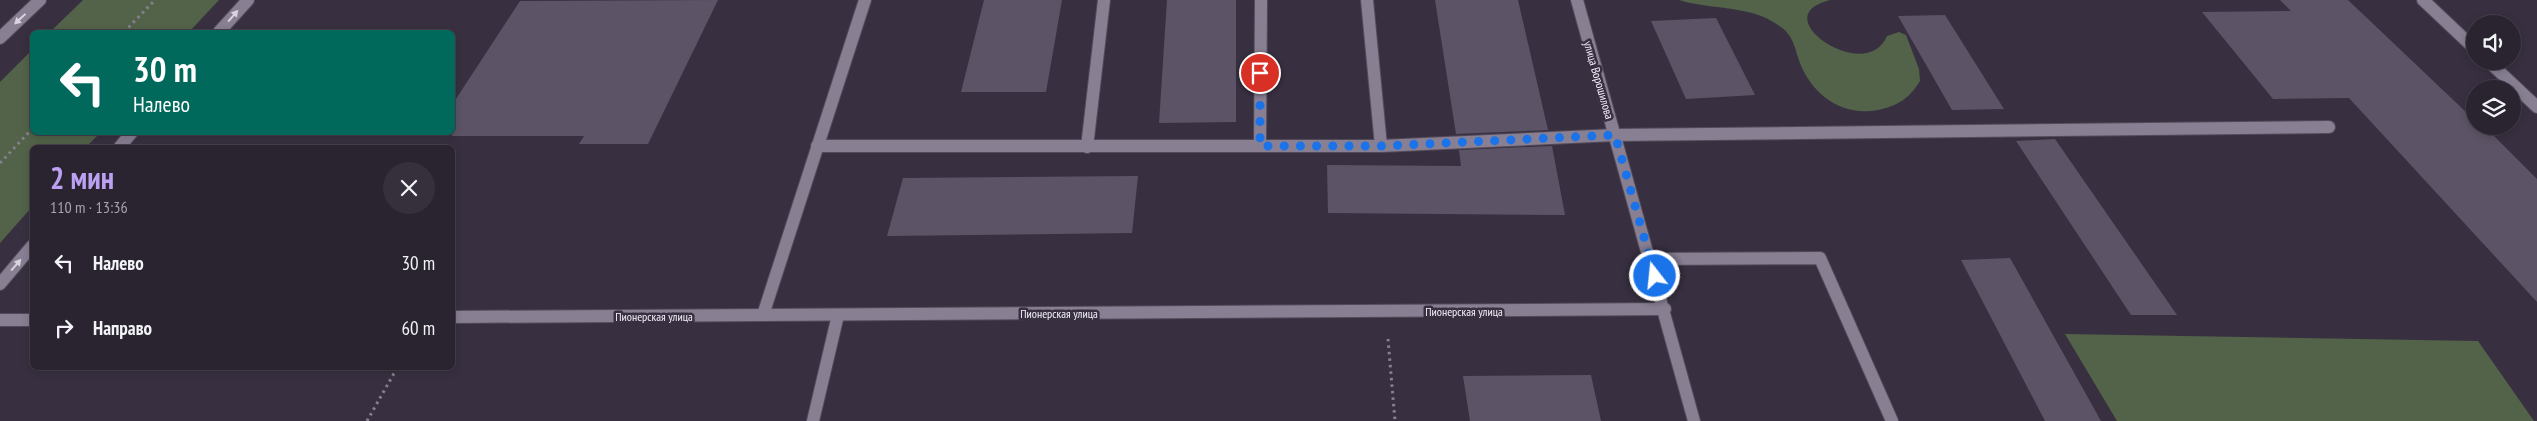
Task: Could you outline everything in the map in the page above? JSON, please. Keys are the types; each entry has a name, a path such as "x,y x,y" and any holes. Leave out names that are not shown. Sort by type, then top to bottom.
{"street":[{"path":"0,38 40,0"},
{"path":"221,30 248,0"},
{"path":"763,316 865,0"},
{"path":"1087,147 1104,0"},
{"path":"1260,146 1261,0"},
{"path":"1367,0 1381,146"},
{"name":"улица Ворошилова","path":"1577,0 1665,310 1694,421"},
{"path":"2422,0 2466,41"},
{"path":"2498,70 2537,107"},
{"path":"817,146 1381,146 1615,135 2329,126"},
{"path":"121,145 130,135"},
{"path":"0,284 30,248"},
{"path":"1650,259 1820,258 1892,421"},
{"name":"Пионерская улица","path":"455,317 1665,310"},
{"path":"813,421 838,315"},
{"path":"0,320 30,320"}],"path":[{"path":"126,30 155,0"},
{"path":"0,163 30,131"},
{"path":"1385,311 1394,421"},
{"path":"367,421 396,370"}],"green space":[{"path":"83,0 219,0 191,30 52,30"},
{"path":"1679,0 1830,0 1821,3 1809,12 1808,21 1813,31 1823,41 1851,53 1865,53 1878,48 1887,36 1899,32 1906,35 1919,69 1920,81 1902,101 1885,108 1865,111 1841,107 1830,101 1812,85 1805,74 1790,37 1778,25 1755,14"},
{"path":"30,52 30,135 98,135 88,145 30,145 30,209 0,243 0,82"},
{"path":"2065,334 2478,341 2534,421 2117,421"}],"building":[{"path":"718,0 648,144 579,144 584,136 452,136 455,135 455,100 520,1"},
{"path":"984,0 1062,0 1046,92 961,92"},
{"path":"1167,0 1236,0 1236,122 1159,123"},
{"path":"1435,0 1518,0 1548,130 1456,134"},
{"path":"2280,0 2348,0 2466,112 2466,135 2493,135 2537,179 2537,302 2349,98 2273,99 2202,12 2291,11"},
{"path":"1945,15 2004,109 1952,110 1898,16"},
{"path":"1716,18 1755,95 1686,99 1651,21"},
{"path":"2055,139 2177,315 2131,315 2016,141"},
{"path":"1552,146 1565,215 1328,213 1327,165 1461,166 1459,150"},
{"path":"1138,176 1132,233 887,236 903,178"},
{"path":"2010,258 2101,421 2045,421 1961,260"},
{"path":"1591,375 1601,421 1470,421 1463,376"}],"route":[{"path":"1260,73 1260,146 1381,146 1615,135 1655,276"}]}
